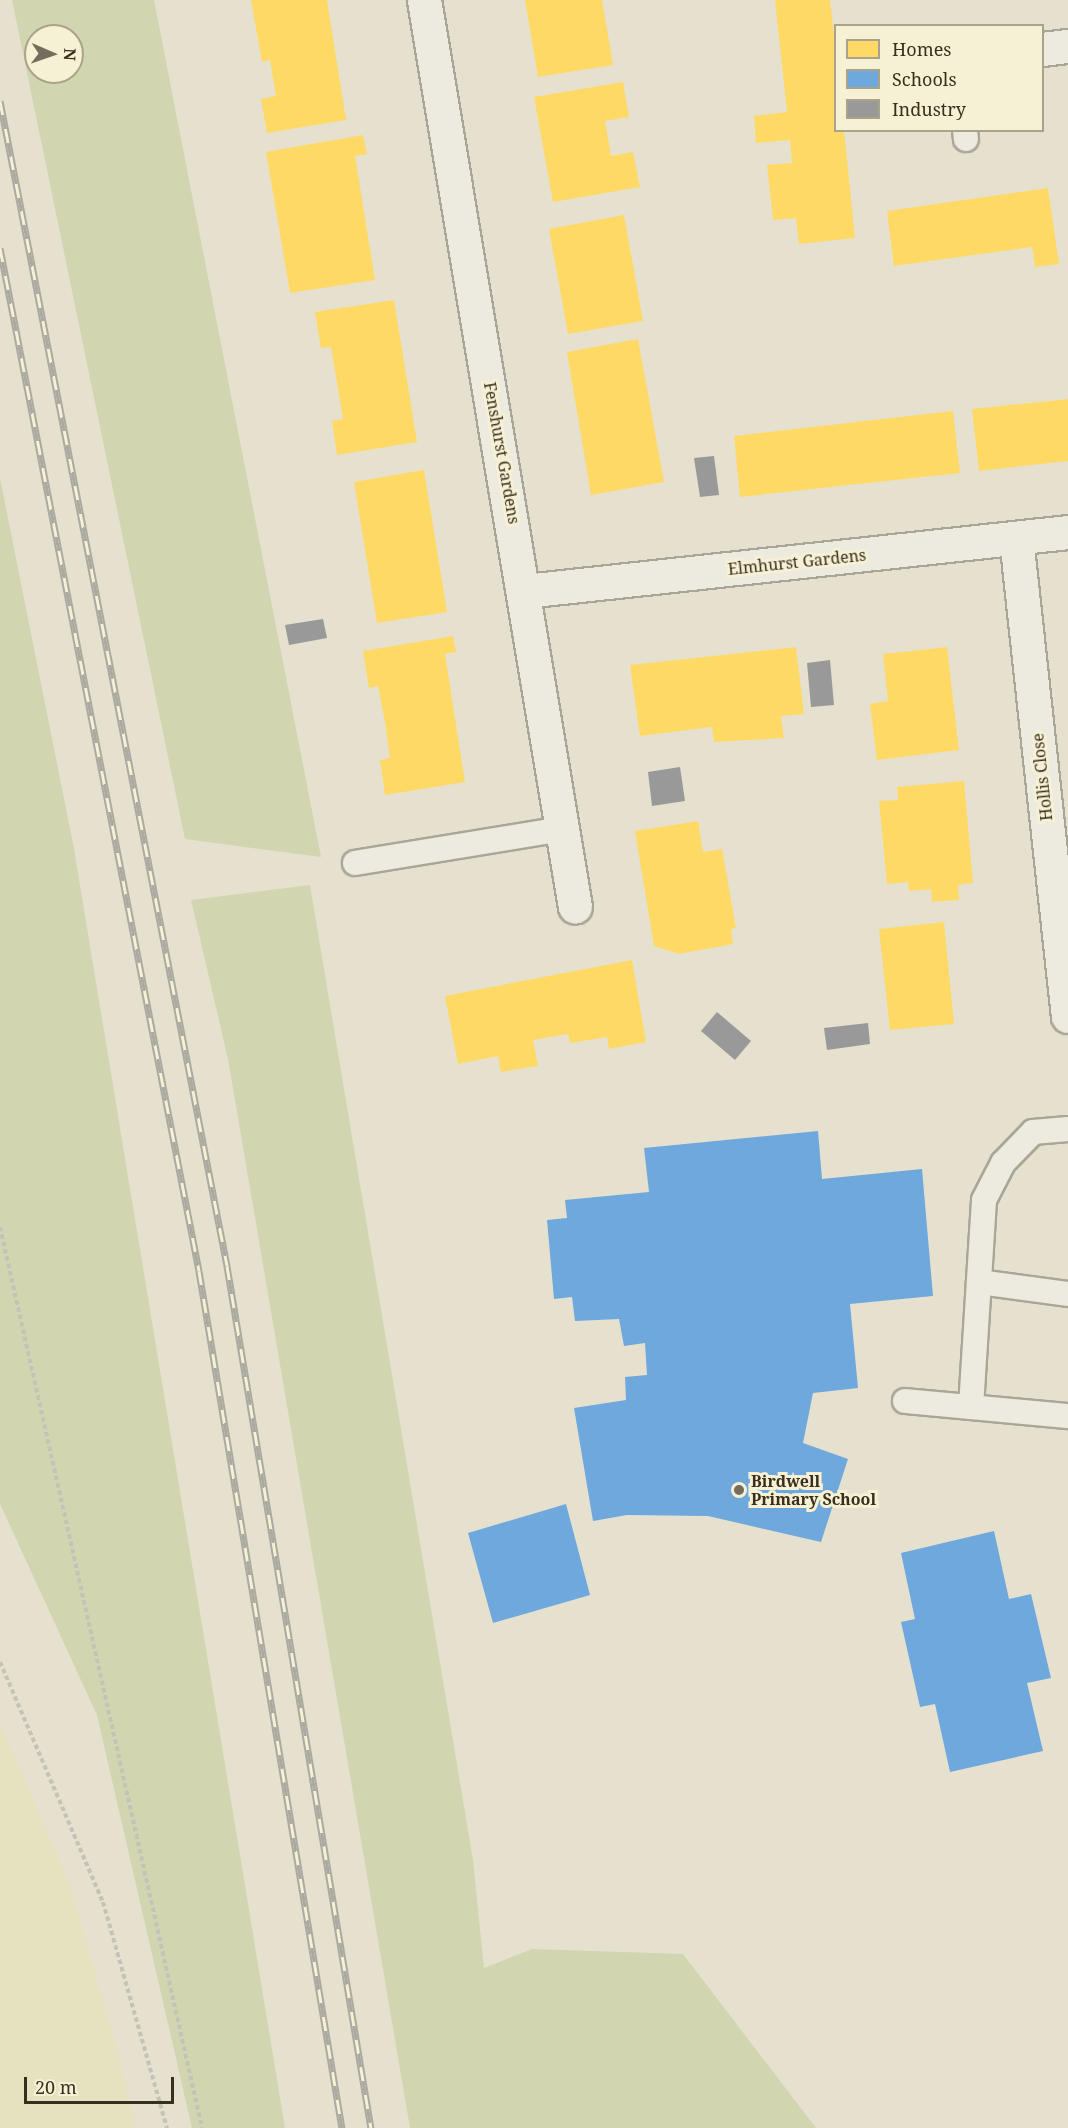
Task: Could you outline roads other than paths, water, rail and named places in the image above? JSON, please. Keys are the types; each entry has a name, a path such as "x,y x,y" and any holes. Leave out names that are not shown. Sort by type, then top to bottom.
{"street":[{"name":"Fenshurst Gardens","path":"424,0 525,591 575,907"},
{"path":"1044,49 1068,46"},
{"name":"Elmhurst Gardens","path":"525,591 1068,532"},
{"name":"Hollis Close","path":"1016,538 1068,1016"}],"lane":[{"path":"355,863 562,829"},
{"path":"971,1407 984,1200 1003,1163 1033,1132 1068,1129"},
{"path":"979,1282 1068,1294"},
{"path":"905,1401 1068,1416"}],"railway":[{"path":"0,101 227,1266 371,2128"},
{"path":"0,248 199,1271 342,2128"}],"place":[{"name":"Birdwell Primary School","path":"739,1490"}]}
